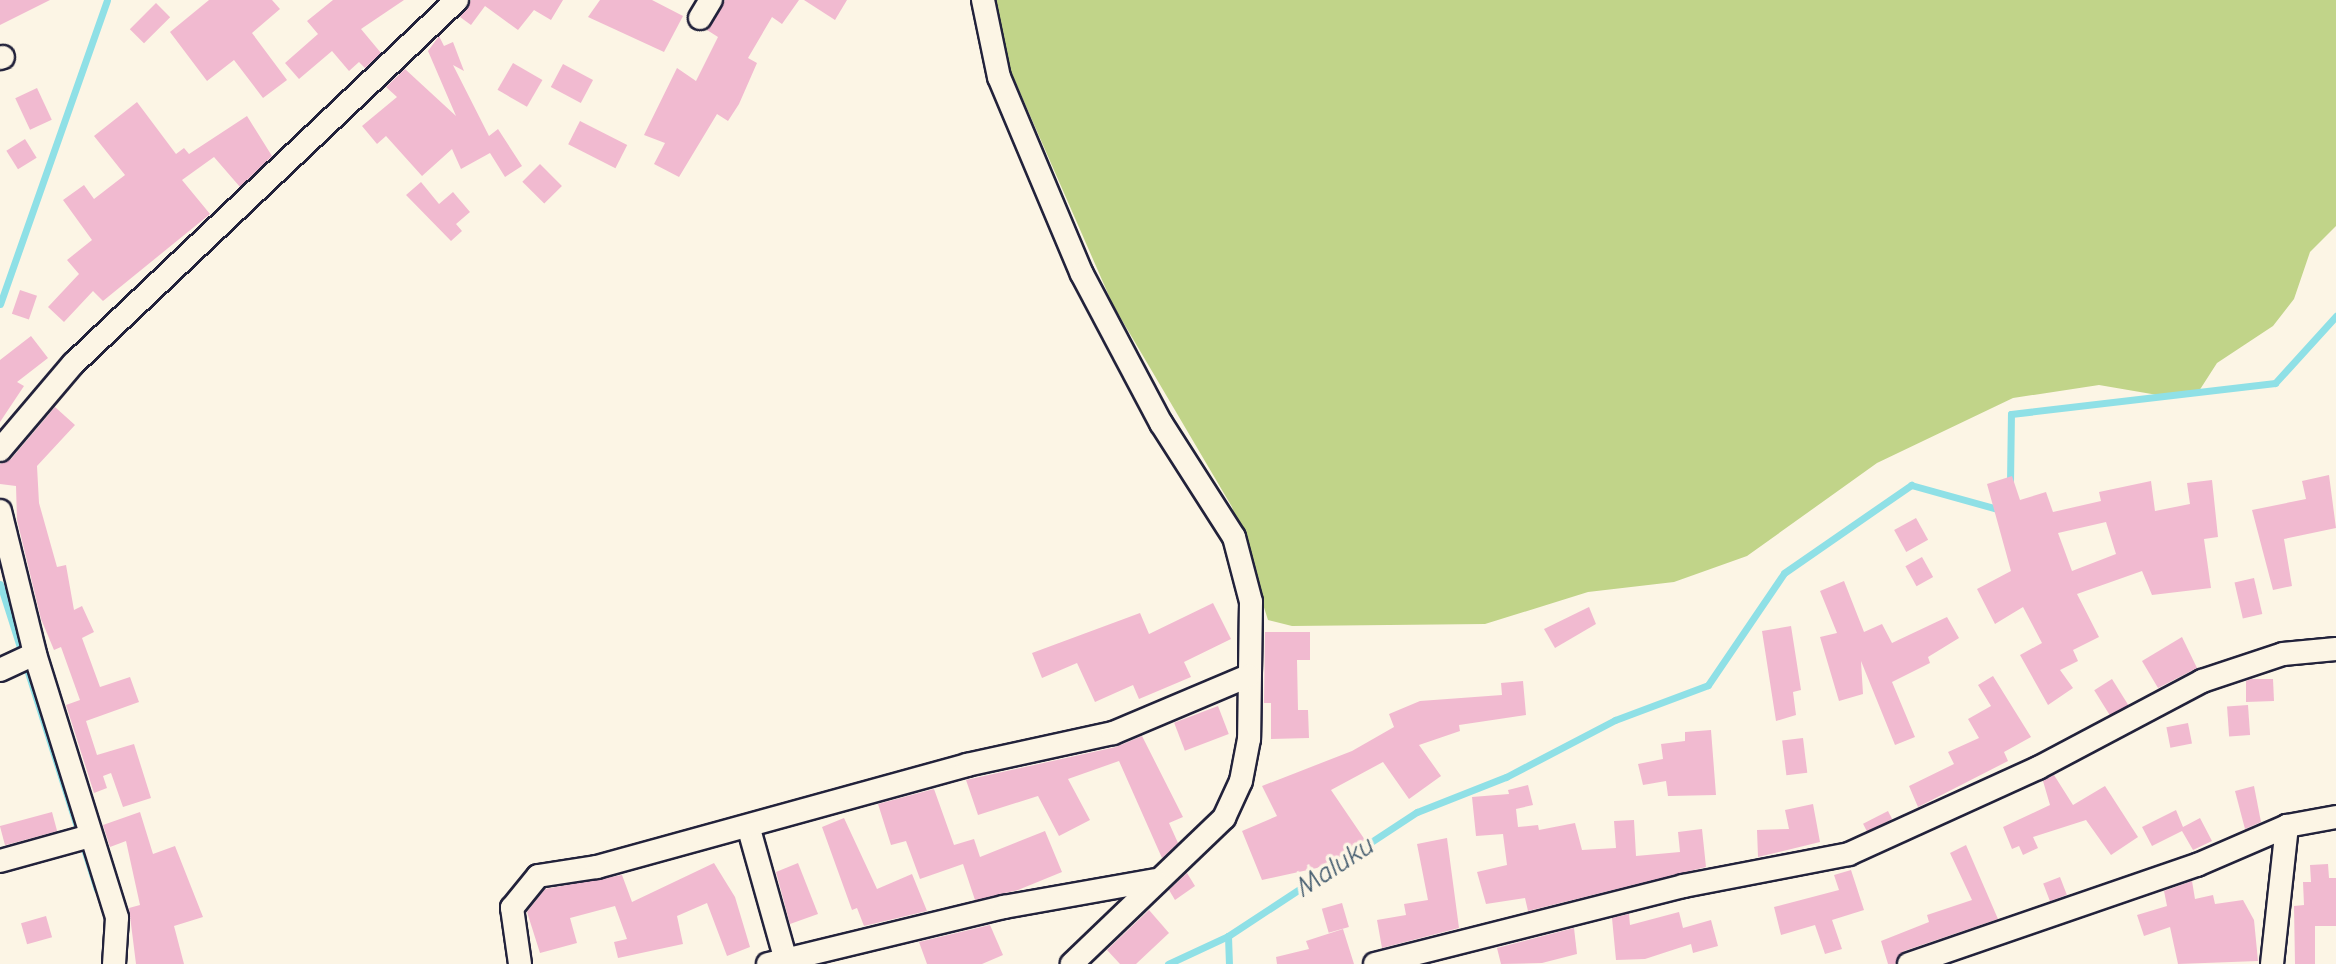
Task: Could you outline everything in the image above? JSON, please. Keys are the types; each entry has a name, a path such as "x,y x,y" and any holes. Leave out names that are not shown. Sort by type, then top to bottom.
{"street":[{"path":"0,450 73,364 457,0"},
{"path":"983,0 999,77 1082,274 1161,423 1234,537 1251,602 1249,739 1241,781 1224,818 1194,851 1155,880 1072,964"},
{"path":"0,511 35,654 117,918 124,964"},
{"path":"1375,964 1683,886 1849,854 2038,768 2202,681 2283,654 2336,649"},
{"path":"4,668 35,654"},
{"path":"520,964 512,908 538,876 749,829 967,765 1113,733 1248,676"},
{"path":"1909,964 2197,865 2287,826 2336,817"},
{"path":"2272,964 2287,826"},
{"path":"749,829 780,962 1004,907 1155,880"},
{"path":"0,861 90,836"},
{"path":"114,964 117,918"}],"green space":[{"path":"995,0 2336,0 2336,226 2310,252 2294,299 2273,326 2217,363 2199,391 2175,398 2099,385 2013,398 1877,463 1747,556 1674,582 1588,592 1485,624 1292,626 1268,620 1232,507 1113,305 1001,49"}],"building":[{"path":"0,0 50,0 0,25"},
{"path":"209,0 272,0 280,9 252,33 287,80 263,98 234,60 207,81 170,32"},
{"path":"333,0 404,0 361,29 381,53 365,68 359,62 349,71 332,51 299,79 285,63 318,34 307,21"},
{"path":"471,0 563,0 551,20 534,10 518,30 485,6 471,25 460,17"},
{"path":"600,0 652,0 683,16 664,52 588,17"},
{"path":"725,0 799,0 782,24 772,17 748,58 757,63 739,104 728,121 717,114 679,177 654,164 665,143 644,135 677,68 696,81 718,37 707,30"},
{"path":"804,0 847,0 835,20"},
{"path":"156,3 170,17 144,43 130,29"},
{"path":"439,36 444,46 453,42 464,71 453,65 489,136 498,129 522,166 505,177 490,153 461,169 452,149 422,176 386,136 377,144 362,126 397,97 386,87 405,69 456,116 428,51"},
{"path":"513,63 542,80 527,107 498,90"},
{"path":"563,64 593,80 581,103 551,87"},
{"path":"37,88 52,120 30,130 15,98"},
{"path":"137,102 176,154 184,148 189,154 247,116 272,156 240,187 214,157 182,180 210,214 103,301 93,291 64,322 48,307 79,274 67,260 92,240 63,200 84,185 94,199 125,175 94,136"},
{"path":"580,121 627,145 615,168 568,144"},
{"path":"25,139 37,158 18,169 6,151"},
{"path":"540,164 562,186 544,204 522,182"},
{"path":"421,182 439,204 453,192 470,212 456,224 462,231 451,241 406,195"},
{"path":"20,290 37,296 29,319 12,314"},
{"path":"31,336 48,358 17,382 24,386 0,422 0,360"},
{"path":"55,407 75,425 37,466 39,503 57,567 66,565 74,610 82,606 94,632 82,638 100,687 130,677 139,702 86,721 97,755 134,744 151,798 123,807 111,773 103,776 107,788 94,793 66,705 80,700 61,647 54,650 41,619 17,520 16,486 0,484 0,464 11,459"},
{"path":"2329,475 2336,528 2284,539 2292,586 2273,590 2252,510 2306,499 2302,481"},
{"path":"2012,476 2020,500 2046,492 2053,512 2101,501 2099,492 2151,481 2155,511 2190,504 2187,483 2212,480 2218,537 2204,539 2211,588 2152,595 2142,571 2077,594 2099,637 2073,650 2078,661 2060,670 2073,688 2048,705 2020,655 2042,643 2023,607 1995,624 1977,589 2011,571 1987,484","holes":["2106,522 2116,554 2072,571 2058,533"]},
{"path":"1916,518 1928,540 1906,552 1894,530"},
{"path":"1922,557 1933,577 1917,586 1905,566"},
{"path":"2254,578 2262,614 2243,619 2235,582"},
{"path":"1844,581 1864,632 1882,624 1892,643 1947,617 1959,638 1928,657 1930,663 1892,682 1915,737 1895,745 1861,661 1863,694 1839,701 1820,637 1837,633 1820,591"},
{"path":"1213,603 1231,639 1184,662 1191,677 1139,699 1133,685 1095,702 1077,663 1042,678 1032,653 1140,613 1149,634"},
{"path":"1589,607 1596,624 1555,648 1544,629"},
{"path":"1791,626 1801,690 1793,692 1796,715 1776,721 1762,631"},
{"path":"1265,632 1310,632 1310,660 1297,660 1298,710 1308,710 1309,738 1271,739 1271,703 1264,703"},
{"path":"2182,637 2197,668 2158,688 2142,661"},
{"path":"1993,676 2031,737 2004,752 2008,761 1918,807 1909,786 1954,764 1948,752 1979,738 1968,719 1991,706 1978,685"},
{"path":"2112,679 2128,705 2111,716 2094,690"},
{"path":"2273,679 2274,701 2246,702 2246,681"},
{"path":"1523,681 1526,715 1459,725 1460,731 1419,745 1441,776 1409,799 1383,762 1331,790 1365,840 1351,852 1317,868 1262,880 1242,831 1277,816 1262,786 1352,751 1394,727 1389,714 1420,701 1502,695 1501,683"},
{"path":"2248,705 2250,735 2229,736 2227,706"},
{"path":"1218,706 1229,734 1185,751 1174,723"},
{"path":"2188,723 2192,744 2170,748 2166,727"},
{"path":"1711,730 1716,795 1668,796 1666,781 1643,785 1638,764 1663,759 1661,744 1685,741 1685,732"},
{"path":"1142,736 1183,817 1169,823 1178,843 1162,858 1119,761 1068,779 1090,820 1059,836 1038,796 978,815 966,780 1116,747"},
{"path":"1803,738 1807,773 1786,775 1782,741"},
{"path":"2054,775 2073,805 2105,786 2138,837 2111,855 2086,820 2033,837 2038,848 2023,855 2019,846 2012,849 2003,827 2050,805 2043,781"},
{"path":"1528,785 1533,805 1516,809 1518,827 1538,825 1539,830 1575,823 1582,850 1616,848 1614,821 1634,820 1636,856 1680,852 1678,832 1702,829 1706,867 1528,911 1525,898 1486,904 1477,872 1507,865 1503,834 1476,836 1472,797 1509,794 1508,790"},
{"path":"2254,786 2261,822 2245,829 2235,791"},
{"path":"934,789 954,845 974,839 980,857 1045,831 1062,872 1018,890 975,900 963,864 920,879 906,841 891,845 878,804"},
{"path":"1813,804 1820,842 1758,857 1757,830 1789,829 1785,810"},
{"path":"2176,810 2183,827 2200,818 2212,841 2193,850 2182,831 2152,846 2142,827"},
{"path":"1888,811 1892,819 1867,832 1863,824"},
{"path":"52,812 57,831 5,845 0,826"},
{"path":"140,812 153,854 175,846 203,917 174,926 184,964 136,964 129,908 140,905 126,841 110,847 103,825"},
{"path":"844,818 877,889 912,874 927,911 864,926 857,908 852,910 822,827"},
{"path":"1447,838 1459,928 1382,948 1377,920 1406,915 1404,904 1428,900 1417,844"},
{"path":"1966,845 1998,919 1904,951 1895,964 1888,964 1881,941 1929,922 1927,915 1972,900 1950,853"},
{"path":"714,863 735,897 750,947 727,956 707,903 677,916 683,944 618,958 614,942 627,939 615,906 570,918 577,943 540,953 527,912 545,889 622,875 632,902"},
{"path":"798,863 818,914 790,924 776,872"},
{"path":"2328,864 2329,878 2336,878 2336,926 2315,926 2315,964 2295,964 2294,906 2304,905 2303,882 2311,882 2310,865"},
{"path":"1851,870 1864,910 1832,920 1842,949 1825,954 1815,925 1781,935 1774,907 1839,890 1834,875"},
{"path":"1187,873 1195,886 1175,900 1169,890"},
{"path":"2060,877 2067,895 2050,901 2043,883"},
{"path":"2192,881 2195,899 2213,895 2215,904 2243,900 2254,920 2258,961 2178,964 2170,927 2144,936 2137,915 2167,906 2164,891"},
{"path":"1342,903 1349,927 1329,933 1322,909"},
{"path":"1149,910 1169,933 1136,964 1120,964 1107,950"},
{"path":"1679,912 1683,928 1711,920 1718,946 1693,953 1691,944 1645,959 1616,960 1612,918 1629,914 1630,925"},
{"path":"46,916 52,937 27,944 21,923"},
{"path":"990,925 1003,955 982,964 927,964 919,942"},
{"path":"1574,928 1577,954 1542,963 1501,964 1497,948"},
{"path":"1343,929 1354,964 1277,964 1276,957 1309,949 1306,941"}],"waterway":[{"path":"0,304 107,0"},
{"path":"2010,483 2011,414 2275,383 2336,316"},
{"name":"Maluku","path":"1168,964 1228,936 1417,812 1506,777 1615,720 1708,685 1784,573 1911,485 2001,510"},
{"path":"0,584 97,889"},
{"path":"1228,936 1229,964"}]}
